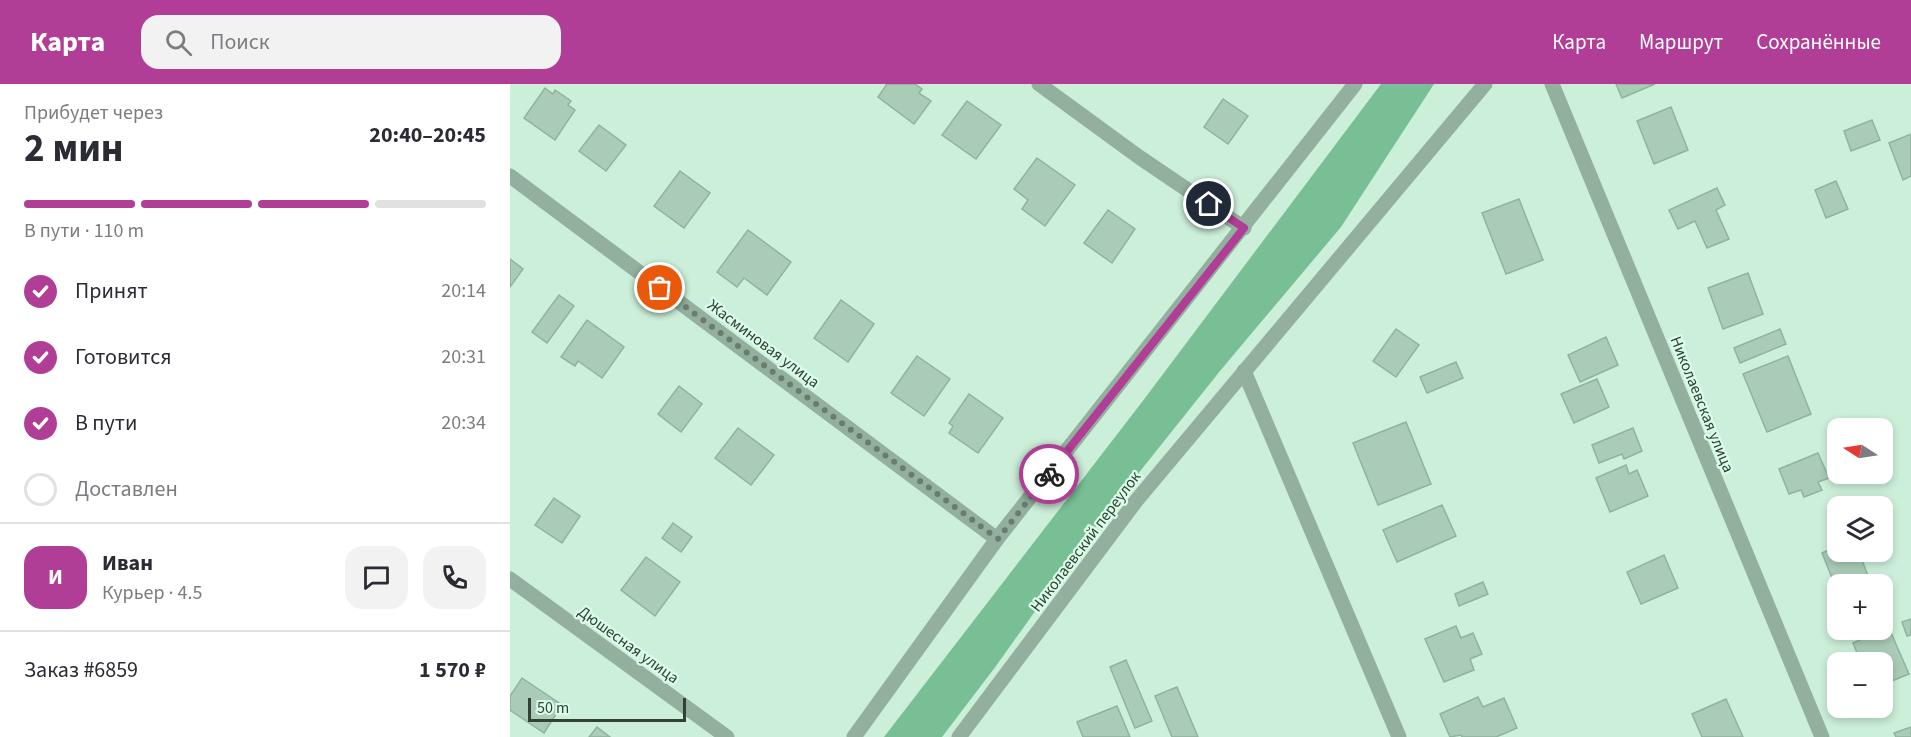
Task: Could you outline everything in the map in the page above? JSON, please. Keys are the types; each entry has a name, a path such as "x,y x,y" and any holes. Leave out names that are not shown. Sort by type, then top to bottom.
{"street":[{"path":"1039,84 1139,157 1244,228"},
{"path":"854,737 998,539 1355,84"},
{"name":"Николаевский переулок","path":"959,737 1136,501 1485,84"},
{"name":"Николаевская улица","path":"1552,84 1822,737"},
{"name":"Жасминовая улица","path":"510,176 998,539"},
{"path":"1244,372 1399,737"},
{"name":"Дюшесная улица","path":"510,579 728,737"}],"green space":[{"path":"1381,84 1434,84 1341,227 1220,371 1090,534 996,666 942,737 884,737 1142,402"}],"building":[{"path":"887,84 915,84 922,89 919,93 931,101 914,124 878,97"},
{"path":"1616,84 1655,84 1622,98"},
{"path":"545,88 553,94 555,90 571,101 568,105 575,110 555,140 524,118"},
{"path":"1223,99 1248,116 1228,144 1204,127"},
{"path":"967,101 1001,125 976,159 942,135"},
{"path":"1671,107 1688,150 1654,164 1637,121"},
{"path":"1872,120 1880,140 1851,151 1844,131"},
{"path":"599,125 626,145 606,171 579,151"},
{"path":"1911,134 1911,176 1903,180 1889,143"},
{"path":"1037,158 1075,185 1045,226 1022,209 1028,200 1014,189"},
{"path":"680,171 710,193 684,228 654,206"},
{"path":"1836,181 1848,209 1826,218 1815,190"},
{"path":"1717,188 1725,205 1716,210 1729,239 1707,248 1695,221 1678,229 1669,210"},
{"path":"1519,199 1543,260 1506,274 1482,213"},
{"path":"1108,210 1135,229 1112,263 1084,243"},
{"path":"748,230 791,262 767,295 744,278 737,287 717,272"},
{"path":"510,259 523,269 510,287"},
{"path":"1748,273 1763,314 1723,329 1708,288"},
{"path":"559,295 574,306 547,343 532,332"},
{"path":"841,300 874,324 848,362 814,338"},
{"path":"587,320 624,347 602,378 578,361 575,366 561,357"},
{"path":"1396,329 1419,345 1396,377 1373,361"},
{"path":"1780,329 1786,344 1740,363 1734,348"},
{"path":"1606,337 1618,365 1580,382 1568,355"},
{"path":"917,356 950,379 924,416 891,393"},
{"path":"1788,356 1811,414 1767,432 1743,374"},
{"path":"1456,362 1463,378 1427,393 1420,377"},
{"path":"1597,379 1609,407 1574,423 1561,394"},
{"path":"679,386 702,404 681,432 658,414"},
{"path":"969,394 1003,418 978,453 949,433 953,426 949,423"},
{"path":"1406,422 1431,484 1378,505 1353,443"},
{"path":"738,428 774,455 751,485 715,458"},
{"path":"1633,428 1642,451 1624,459 1622,454 1599,463 1592,445"},
{"path":"1818,453 1827,479 1818,482 1822,490 1804,497 1801,490 1789,494 1779,469"},
{"path":"1626,465 1629,474 1637,470 1648,496 1610,512 1596,478"},
{"path":"554,498 580,516 562,543 535,525"},
{"path":"1442,505 1456,536 1397,562 1383,530"},
{"path":"673,523 692,537 681,552 662,538"},
{"path":"1827,551 1827,562 1863,562 1867,574 1830,574 1822,553"},
{"path":"1664,555 1678,588 1641,604 1627,572"},
{"path":"646,557 680,582 655,616 621,590"},
{"path":"1483,582 1488,594 1459,606 1455,594"},
{"path":"1911,619 1911,635 1907,636 1902,622"},
{"path":"1456,626 1461,638 1473,633 1482,654 1470,659 1474,670 1444,682 1425,639"},
{"path":"1893,637 1909,674 1893,681 1893,652 1857,652 1853,643 1860,640 1893,640"},
{"path":"1126,660 1152,721 1135,728 1110,667"},
{"path":"522,678 562,705 544,733 510,710 510,696"},
{"path":"1177,687 1198,737 1172,737 1155,696"},
{"path":"1478,697 1483,707 1504,698 1517,728 1496,737 1462,737 1461,735 1450,737 1440,714"},
{"path":"1726,699 1743,737 1702,737 1692,714"},
{"path":"1117,706 1130,737 1083,737 1077,722"},
{"path":"597,727 610,737 589,737"},
{"path":"1911,727 1911,737 1896,737 1894,733"}],"way so far":[{"path":"660,288 998,539 1049,474"}],"route":[{"path":"1049,474 1244,228 1209,204"}]}
